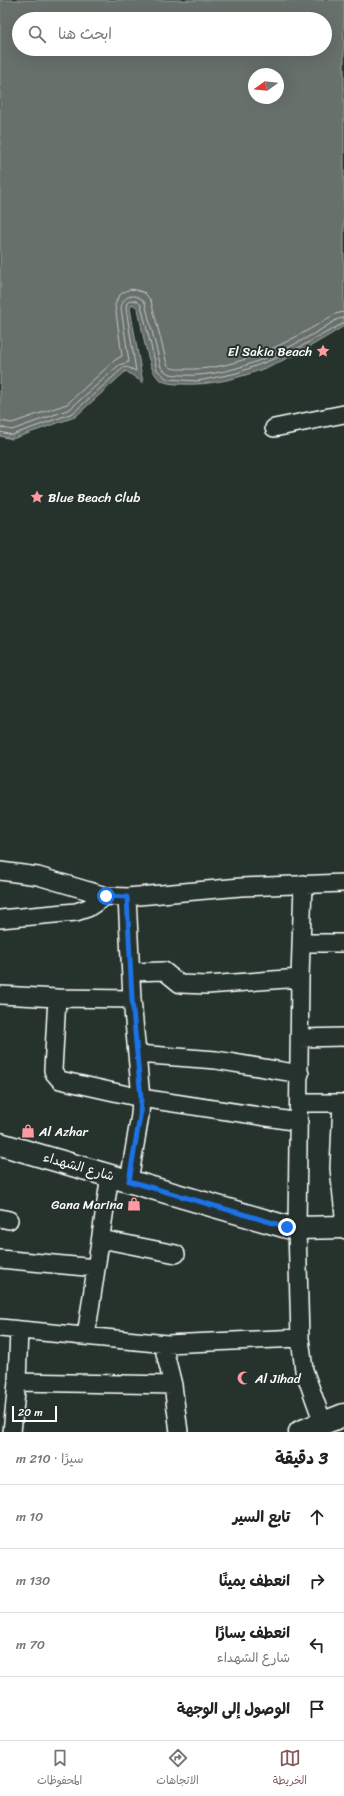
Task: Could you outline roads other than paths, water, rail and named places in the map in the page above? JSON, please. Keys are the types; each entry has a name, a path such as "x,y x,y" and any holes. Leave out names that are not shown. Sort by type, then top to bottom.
{"street":[{"path":"274,428 344,414"},
{"path":"0,871 38,876 106,896 127,897 303,884 344,883"},
{"path":"303,884 300,978 297,1228 300,1338 304,1370 323,1423"},
{"path":"0,919 76,912 88,908 106,896"},
{"path":"86,1336 101,1239 119,1178 140,1116 141,1098 132,999 127,897"},
{"path":"302,944 344,943"},
{"path":"131,972 164,971 180,984 207,985 300,978"},
{"path":"0,995 57,998 132,999"},
{"path":"57,998 53,1070 56,1077 60,1080 141,1098 299,1122"},
{"path":"300,1038 344,1037"},
{"path":"137,1054 216,1060 300,1074"},
{"path":"299,1103 343,1103 342,1168 344,1215"},
{"name":"شارع الشهداء","path":"0,1144 297,1228 344,1227"},
{"path":"101,1239 176,1254"},
{"path":"0,1259 96,1268"},
{"path":"0,1328 167,1344 300,1338"},
{"path":"12,1432 17,1382 19,1330"},
{"path":"167,1344 164,1349 173,1385 179,1432"},
{"path":"17,1382 173,1385"},
{"path":"300,1432 344,1415"}],"water":[{"path":"0,0 344,0 344,326 287,358 246,375 203,384 173,384 159,379 151,366 138,309 133,304 130,308 143,383 126,371 75,417 12,439 0,436"}],"place":[{"name":"El Sakia Beach","path":"323,351"},
{"name":"Blue Beach Club","path":"37,497"},
{"name":"Al Azhar","path":"28,1131"},
{"name":"Gana Marina","path":"134,1204"},
{"name":"Al Jihad","path":"244,1378"}]}
